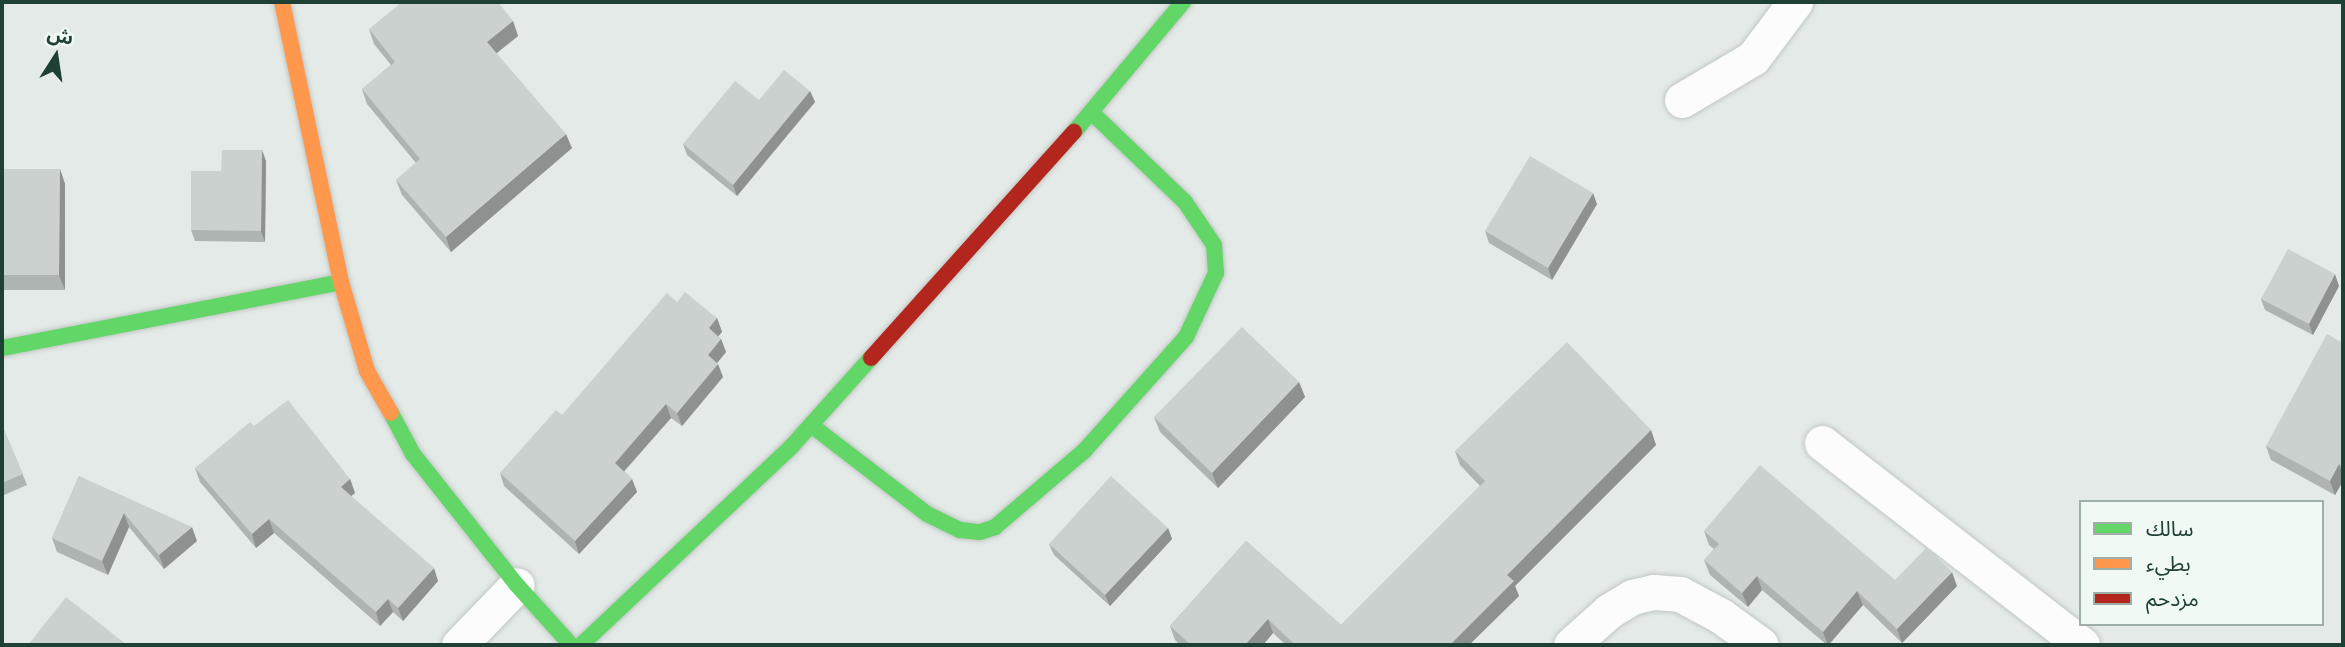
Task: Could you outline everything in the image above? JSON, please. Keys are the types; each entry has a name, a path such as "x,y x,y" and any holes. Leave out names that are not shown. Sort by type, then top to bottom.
{"street":[{"path":"282,2 341,282 367,371 414,454 517,584 570,645"},
{"path":"581,645 811,425 1091,112 1184,2"},
{"path":"1682,100 1753,58 1795,2"},
{"path":"811,425 927,514 960,530 980,532 995,527 1085,450 1177,348 1204,304 1216,273 1214,245 1185,202 1091,112"},
{"path":"2,348 341,282"},
{"path":"1822,443 2082,645"},
{"path":"459,645 517,584"},
{"path":"1571,645 1609,611 1633,597 1653,592 1680,594 1721,616 1760,645"}],"building":[{"path":"402,2 498,2 513,21 487,42 566,134 446,237 396,180 420,159 362,89 395,62 369,29"},
{"path":"784,70 810,91 733,185 683,144 735,81 759,100"},
{"path":"222,150 262,150 261,231 191,230 191,171 221,171"},
{"path":"1530,156 1593,193 1548,268 1485,231"},
{"path":"2,169 60,169 59,275 2,275"},
{"path":"2288,249 2335,274 2309,324 2261,299"},
{"path":"685,292 717,318 709,328 721,339 708,355 718,364 677,413 666,404 615,463 632,479 575,541 500,473 556,410 562,415 667,293 677,302"},
{"path":"1242,327 1299,382 1212,473 1154,417"},
{"path":"2327,334 2343,343 2343,467 2339,464 2330,481 2266,446"},
{"path":"1567,342 1651,430 1507,575 1514,581 1450,645 1295,645 1268,619 1245,645 1191,645 1170,626 1246,541 1341,625 1485,481 1455,451"},
{"path":"288,400 350,479 341,487 434,568 398,608 388,599 376,612 269,519 252,534 195,468 250,422 254,426"},
{"path":"2,425 23,474 2,483"},
{"path":"1760,465 1895,580 1927,547 1952,572 1897,629 1857,591 1823,632 1757,576 1742,593 1704,560 1719,544 1704,531"},
{"path":"79,476 192,527 159,555 124,513 102,561 52,538"},
{"path":"1111,476 1168,528 1105,595 1049,544"},
{"path":"66,597 127,645 28,645"}],"traffic: fast":[{"path":"1074,132 1183,2"},
{"path":"811,425 927,514 960,530 980,532 995,527 1085,450 1186,337 1216,273 1214,245 1185,202 1091,112"},
{"path":"2,348 341,282"},
{"path":"581,645 792,446 871,358"},
{"path":"391,413 413,454 517,585 571,645"}],"traffic: slow":[{"path":"282,2 341,282 367,371 391,413"}],"traffic: jam":[{"path":"871,358 1074,132"}]}
